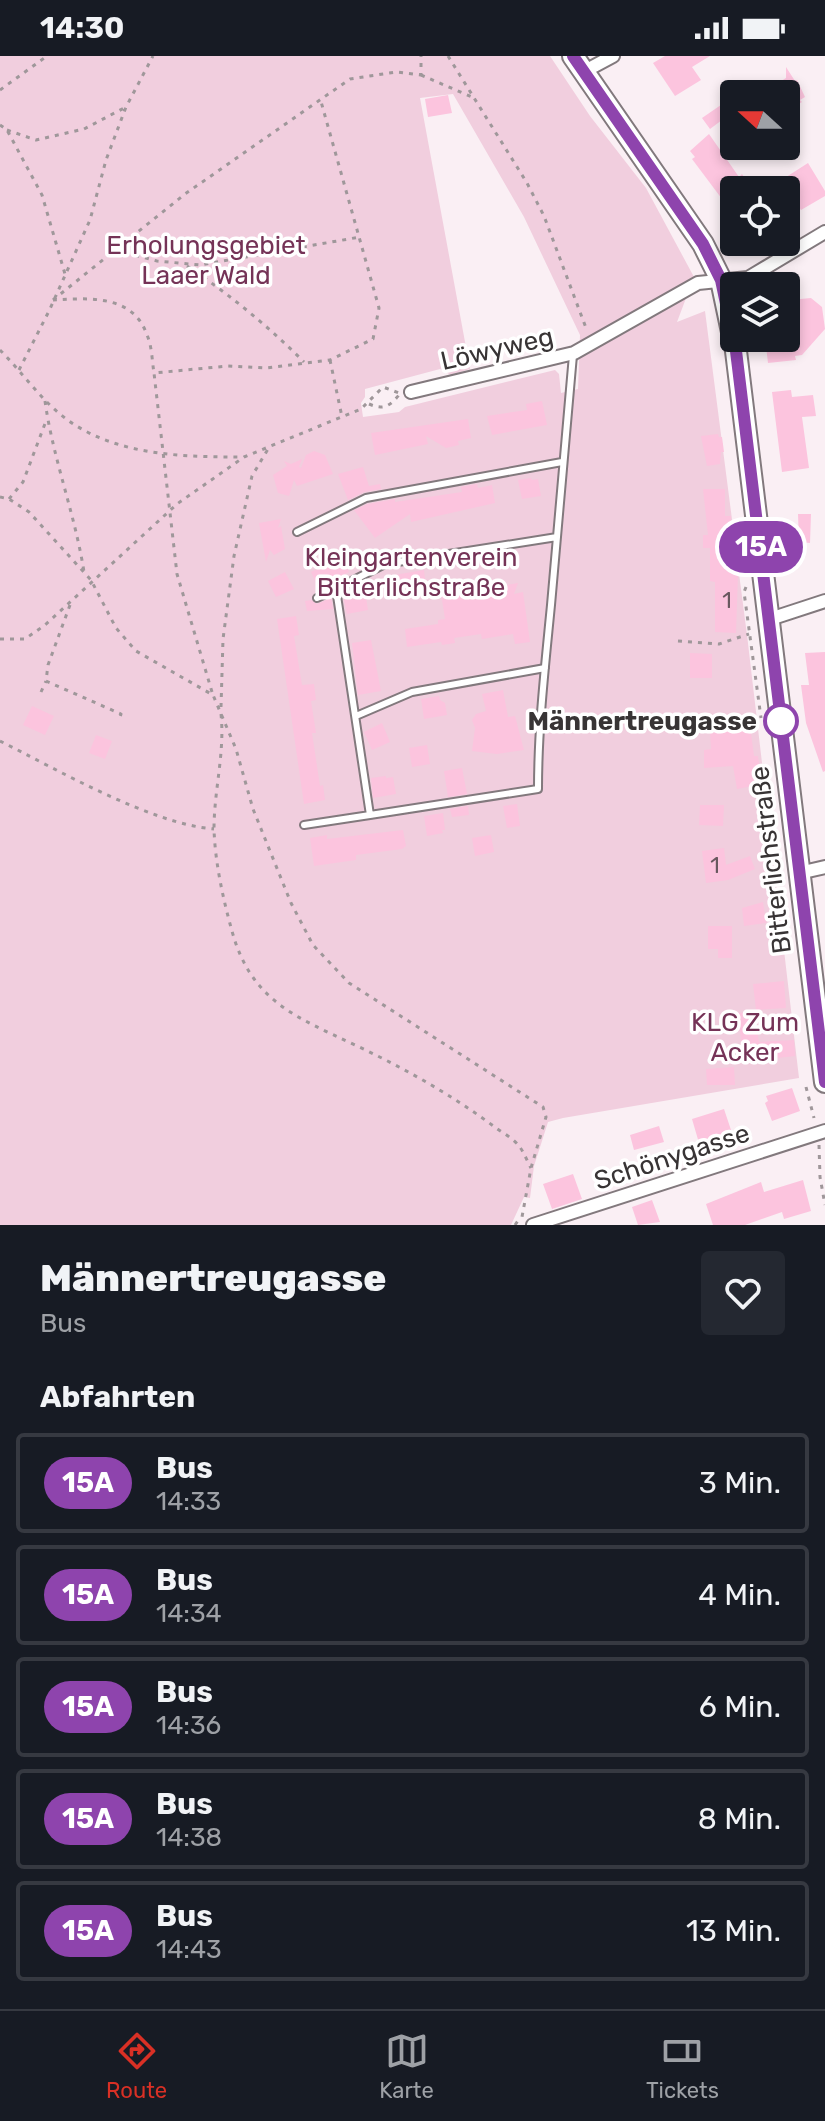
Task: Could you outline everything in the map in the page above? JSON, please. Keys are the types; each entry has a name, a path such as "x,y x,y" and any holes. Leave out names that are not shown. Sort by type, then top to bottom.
{"main road":[{"name":"Bitterlichstraße","path":"579,64 703,244 720,278"},
{"name":"Bitterlichstraße","path":"736,352 825,1082"}],"street":[{"path":"579,64 613,56"},
{"name":"Löwyweg","path":"758,272 825,232"},
{"name":"Löwyweg","path":"405,393 574,353 698,283 720,280"},
{"path":"770,619 825,601"},
{"path":"799,873 825,867"},
{"name":"Schönygasse","path":"533,1225 825,1131"}],"lane":[{"path":"304,825 538,789 538,731 574,353"},
{"path":"297,532 366,498 562,462"},
{"path":"317,598 385,564 557,537"},
{"path":"336,589 370,815"},
{"path":"356,716 412,692 545,668"}],"path":[{"path":"0,90 47,56"},
{"path":"19,370 90,220 106,160 126,107 153,56"},
{"path":"421,56 421,75"},
{"path":"448,56 527,183 544,216 591,343"},
{"path":"53,300 185,194 350,79 396,72 421,75 475,98"},
{"path":"154,373 228,366 266,368 330,360 373,339 379,308 320,98"},
{"path":"0,125 36,140 84,129 126,107"},
{"path":"7,130 42,195 65,274"},
{"path":"116,250 157,261 200,265 360,237"},
{"path":"184,263 221,288 276,333 305,363"},
{"path":"53,300 93,297 116,302 136,316 147,334 165,453 177,574 213,695 236,749 253,809 291,903 313,945 349,983 543,1107 546,1117 531,1168 522,1215"},
{"path":"0,350 44,399 69,421 99,438 130,448 165,453 244,457"},
{"path":"330,360 342,417"},
{"path":"369,404 373,395 383,387 405,393"},
{"path":"0,639 25,639 53,619 91,580 169,512 244,457 369,404 386,408 405,393"},
{"path":"44,399 51,441 78,536 84,572"},
{"path":"9,499 23,482 47,417"},
{"path":"268,449 252,476 234,556 223,639 223,737 214,829 232,932 244,962 267,995 298,1019 358,1046 459,1100 519,1145 531,1168"},
{"path":"0,497 29,512 84,572 116,628 136,651 213,695"},
{"path":"750,580 744,592 762,727"},
{"path":"41,692 72,602"},
{"path":"678,641 719,644 750,634"},
{"path":"46,681 121,714 119,720"},
{"path":"0,741 141,808 193,827 214,829"}],"green space":[{"name":"Erholungsgebiet Laaer Wald","path":"0,56 550,56 590,116 646,188 694,277 677,322 705,311 799,1078 548,1122 534,1166 530,1198 524,1197 511,1225 0,1225","holes":["453,94 524,217 580,335 578,389 561,393 559,374 555,370 405,407 399,412 363,417 361,403 365,389 440,369 451,375 470,369 420,98"]}],"building":[{"path":"665,56 710,56 692,67 701,80 675,96 653,63"},
{"path":"786,67 794,80 783,80 786,78"},
{"path":"448,95 452,113 428,117 425,99"},
{"path":"720,106 720,122 710,129 702,118"},
{"path":"709,134 720,150 720,160 727,160 738,176 720,176 720,196 692,159 695,157 690,151"},
{"path":"808,163 825,196 801,210 800,176 788,176"},
{"path":"811,298 822,307 825,329 802,355 795,356 796,360 768,363 767,352 800,352 800,299"},
{"path":"791,390 792,397 813,395 816,416 802,417 809,468 782,472 772,392"},
{"path":"542,401 547,425 492,435 487,416 527,410 526,404"},
{"path":"468,419 471,438 458,441 459,445 446,448 426,436 428,444 375,455 371,433"},
{"path":"718,434 722,437 724,452 721,452 720,464 707,466 701,436"},
{"path":"314,451 325,455 333,474 297,486 294,480 289,496 278,493 273,475 287,466 284,461 291,464 302,459 301,468 306,455"},
{"path":"363,467 369,486 380,484 381,489 364,492 348,500 338,474"},
{"path":"538,479 541,496 522,499 518,480"},
{"path":"477,484 478,488 492,485 495,503 411,522 410,514 375,538 354,510 395,499 395,502 462,492 461,487"},
{"path":"703,489 725,489 725,516 731,516 730,541 733,541 738,574 736,633 715,632 715,582 710,581 710,548 703,548 703,535 708,535"},
{"path":"798,514 811,514 810,543 799,542"},
{"path":"281,519 278,528 281,526 285,549 274,555 270,550 266,562 259,523"},
{"path":"342,557 349,572 318,587 311,572"},
{"path":"424,570 426,587 397,592 394,575"},
{"path":"285,572 294,589 276,597 268,581"},
{"path":"518,583 514,594 523,592 530,642 515,644 513,634 482,639 481,634 454,638 455,643 407,647 405,629 438,624 438,620 445,619 441,593 468,589 468,592"},
{"path":"365,591 368,610 347,614 343,595"},
{"path":"331,598 333,609 307,611 305,601 311,600 317,604"},
{"path":"296,616 299,635 294,636 302,685 314,684 316,700 311,701 316,733 312,733 325,800 304,804 277,619"},
{"path":"371,640 381,691 358,695 352,643"},
{"path":"825,652 823,772 806,723 801,685 809,685 805,653"},
{"path":"690,653 712,654 712,678 690,678"},
{"path":"503,690 508,717 515,716 524,750 497,754 472,751 475,728 472,720 476,714 486,711 482,694"},
{"path":"439,696 445,703 447,715 424,719 421,699"},
{"path":"32,706 54,716 45,735 23,725"},
{"path":"382,723 390,742 372,750 364,732"},
{"path":"750,725 762,784 737,789 733,766 704,768 704,750 711,749 710,731"},
{"path":"96,735 112,741 105,759 89,753"},
{"path":"427,745 430,764 412,767 409,748"},
{"path":"462,768 467,794 448,797 444,771"},
{"path":"393,777 396,794 373,798 371,778"},
{"path":"517,804 520,826 507,828 503,806"},
{"path":"700,805 724,805 723,826 699,825"},
{"path":"468,806 469,815 452,817 450,809"},
{"path":"443,813 443,833 427,836 424,816"},
{"path":"403,830 406,846 402,849 356,855 356,860 314,866 310,838 327,835 327,839"},
{"path":"491,835 494,852 475,856 472,838"},
{"path":"724,848 726,865 750,856 755,869 728,880 706,883 702,851"},
{"path":"763,902 766,923 744,926 742,908"},
{"path":"708,926 732,926 732,958 718,958 718,949 708,949"},
{"path":"784,981 786,1008 756,1010 753,984"},
{"path":"754,1012 759,1042 794,1040 795,1056 743,1059 738,1013"},
{"path":"734,1067 735,1085 707,1085 706,1069"},
{"path":"792,1088 800,1111 772,1121 765,1103 768,1101 766,1096"},
{"path":"724,1109 732,1133 699,1143 692,1119"},
{"path":"659,1126 664,1142 634,1150 630,1135"},
{"path":"573,1174 582,1199 552,1209 543,1184"},
{"path":"803,1180 811,1211 784,1219 782,1212 745,1225 713,1225 706,1204 761,1182 764,1192"},
{"path":"652,1200 660,1222 638,1225 632,1207"}],"bus line":[{"name":"15A","path":"573,56 703,244 721,280 736,351 825,1082"}],"place":[{"name":"Männertreugasse","path":"781,721"}],"park label":[{"name":"Kleingartenverein Bitterlichstraße","path":"411,572"},
{"name":"KLG Zum Acker","path":"745,1037"}]}
